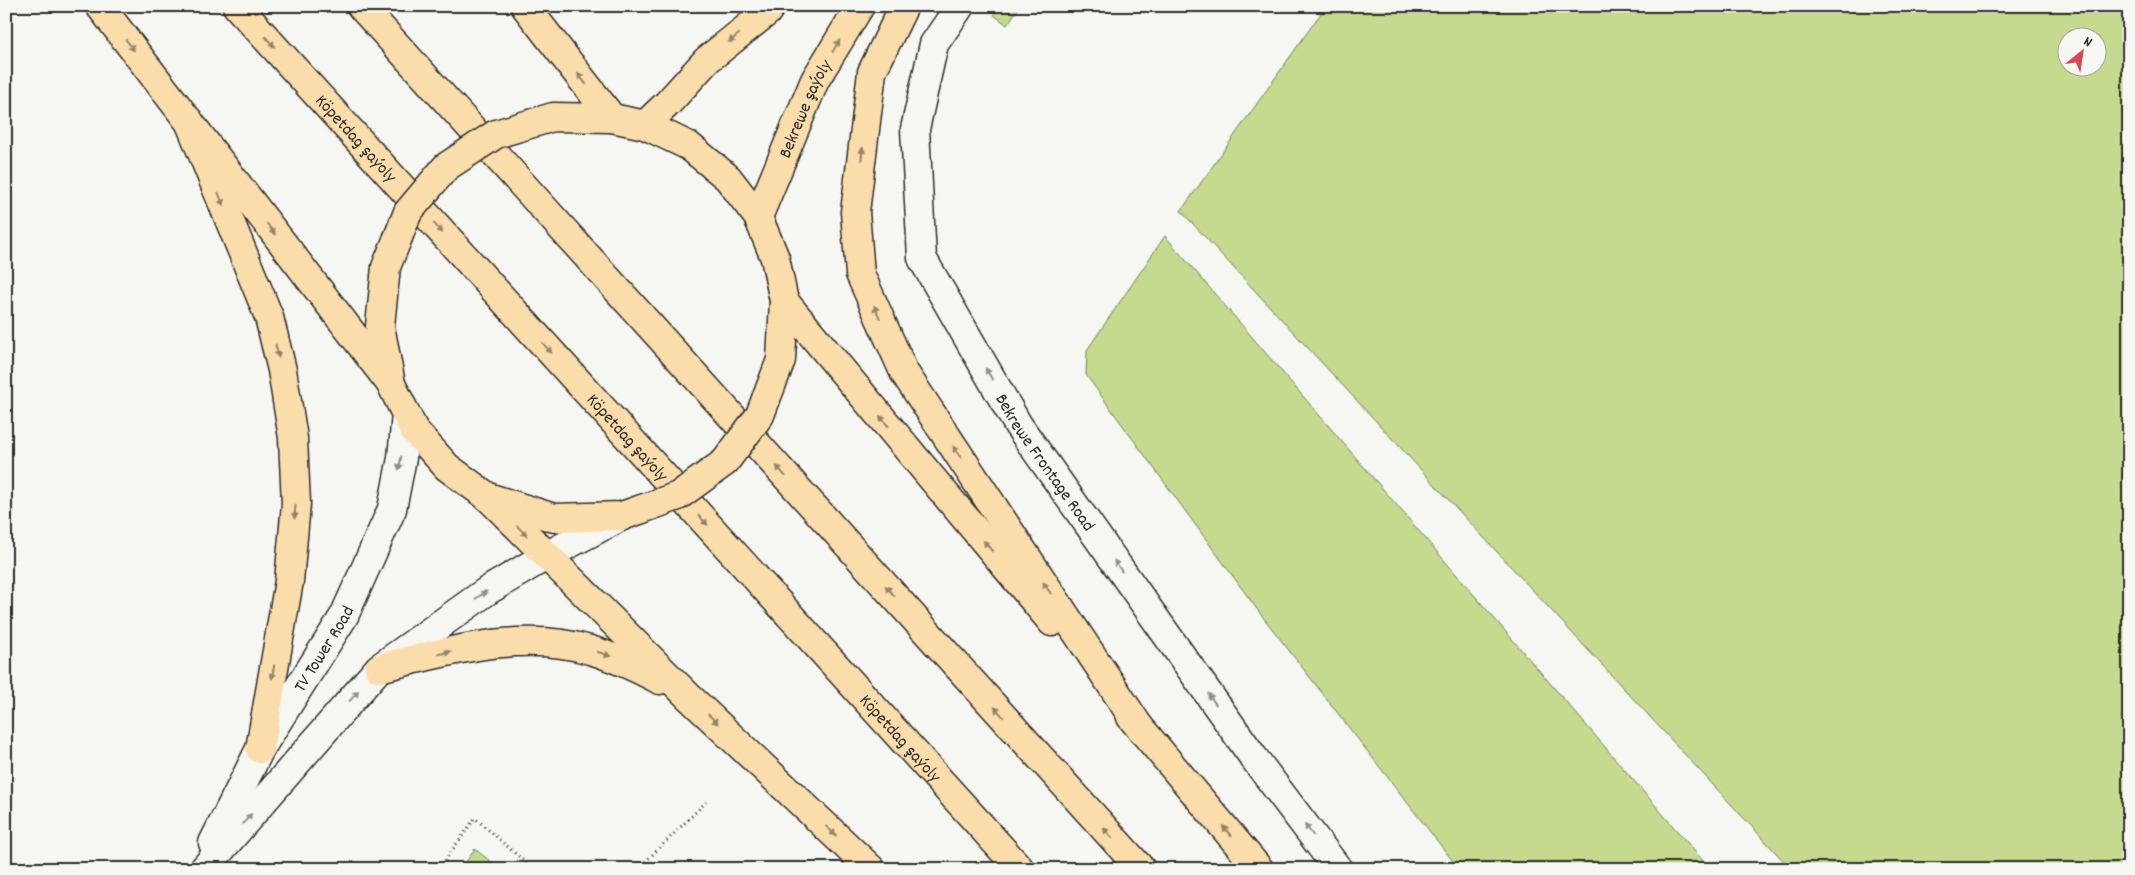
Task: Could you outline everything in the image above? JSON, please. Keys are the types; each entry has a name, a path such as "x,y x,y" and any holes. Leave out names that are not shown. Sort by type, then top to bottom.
{"main road":[{"path":"100,6 391,384 414,430 447,467 488,496 688,696 871,869"},
{"name":"Köpetdag şaýoly","path":"237,6 1020,869"},
{"path":"362,6 1140,869"},
{"path":"525,6 612,118"},
{"path":"645,125 708,60 767,12 771,6"},
{"name":"Bekrewe şaýoly","path":"758,217 815,80 860,6"},
{"path":"904,6 872,72 855,212 860,274 904,372 1142,731"},
{"path":"391,384 380,326 386,267 408,212 446,167 496,134 553,117 612,118 645,125 689,146 728,178 758,217 775,258 784,301 781,360 760,415 725,462 678,496 632,513 554,518 488,496"},
{"path":"189,121 269,317 282,370 293,438 296,504 289,581 260,750"},
{"path":"784,301 1258,869"},
{"path":"379,668 448,651 540,641 589,649 626,662 688,696"}],"street":[{"name":"Bekrewe Frontage Road","path":"960,6 934,44 916,128 922,258 1018,425 1254,758 1338,869"},
{"name":"TV Tower Road","path":"200,869 260,750 344,616 392,509 402,458 406,414"},
{"path":"204,869 379,668 478,597 546,556 632,513"}],"path":[{"path":"638,869 706,802"},
{"path":"439,869 475,818 533,869"}],"green space":[{"path":"1000,6 1020,6 1007,25 994,15"},
{"path":"1326,6 2129,6 2129,869 1791,869 1181,211"},
{"path":"1165,236 1710,869 1459,869 1259,612 1086,375 1087,350"},
{"path":"475,849 500,869 461,869"}]}
